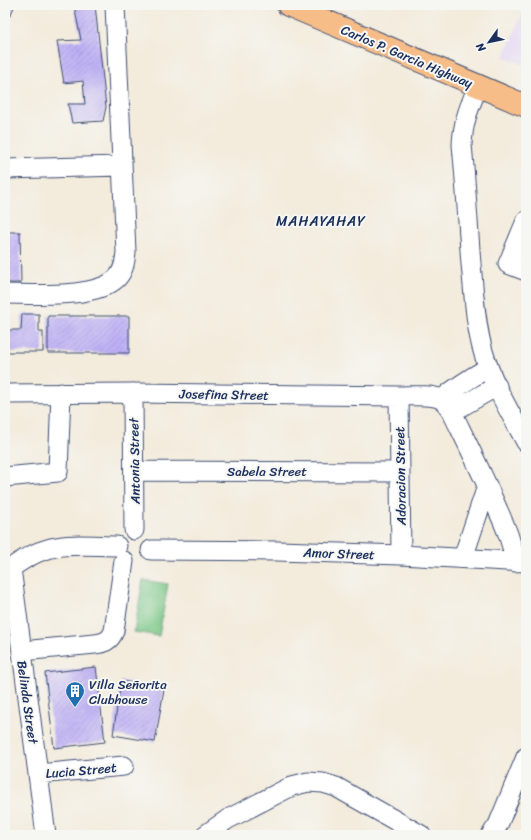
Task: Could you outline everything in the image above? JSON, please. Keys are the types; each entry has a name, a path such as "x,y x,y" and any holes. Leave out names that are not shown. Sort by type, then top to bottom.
{"highway":[{"name":"Carlos P. Garcia Highway","path":"288,5 526,106"}],"street":[{"path":"5,294 61,294 85,292 105,286 118,277 124,265 126,252 115,5"},
{"path":"478,86 465,120 462,145 477,323 482,350 488,368 526,442"},
{"path":"5,169 122,166"},
{"path":"526,221 508,264 526,271"},
{"path":"488,368 451,391 447,405 487,486 521,562"},
{"path":"447,405 497,386"},
{"path":"5,476 58,472 61,393"},
{"name":"Josefina Street","path":"5,394 133,393 399,396 434,397 447,405"},
{"name":"Antonia Street","path":"133,393 134,530"},
{"name":"Adoracion Street","path":"399,396 401,555"},
{"name":"Sabela Street","path":"134,471 400,472"},
{"path":"463,558 487,486"},
{"path":"8,571 23,560 39,552 66,546 121,553 130,564 141,563 146,560 151,550 150,540 144,532 134,530 124,533 118,541 121,553 114,631 108,640 103,643 22,651"},
{"name":"Amor Street","path":"151,550 278,551 401,555 521,562"},
{"name":"Belinda Street","path":"8,571 22,651 46,835"},
{"path":"490,835 498,825 526,757"},
{"name":"Lucia Street","path":"38,774 124,766"},
{"path":"205,835 228,819 292,786 308,782 323,782 336,787 421,835"}],"shaded area":[{"path":"526,5 526,66 504,57"}],"green space":[{"path":"143,580 168,584 159,636 134,632"}],"building":[{"path":"5,5 15,5 10,16 5,14"},
{"path":"74,5 95,5 106,107 103,121 72,123 68,104 85,104 83,81 64,83 57,41 81,40"},
{"path":"5,232 20,232 21,283 5,283"},
{"path":"22,314 39,314 39,332 43,332 43,352 5,352 5,330 21,330"},
{"path":"48,316 129,316 129,353 48,353"},
{"name":"Villa Señorita Clubhouse","path":"96,667 105,742 54,748 45,673"},
{"path":"121,681 164,689 155,742 113,735"}],"place":[{"name":"Villa Señorita Clubhouse","path":"75,708"}],"district":[{"name":"MAHAYAHAY","path":"321,221"}]}
